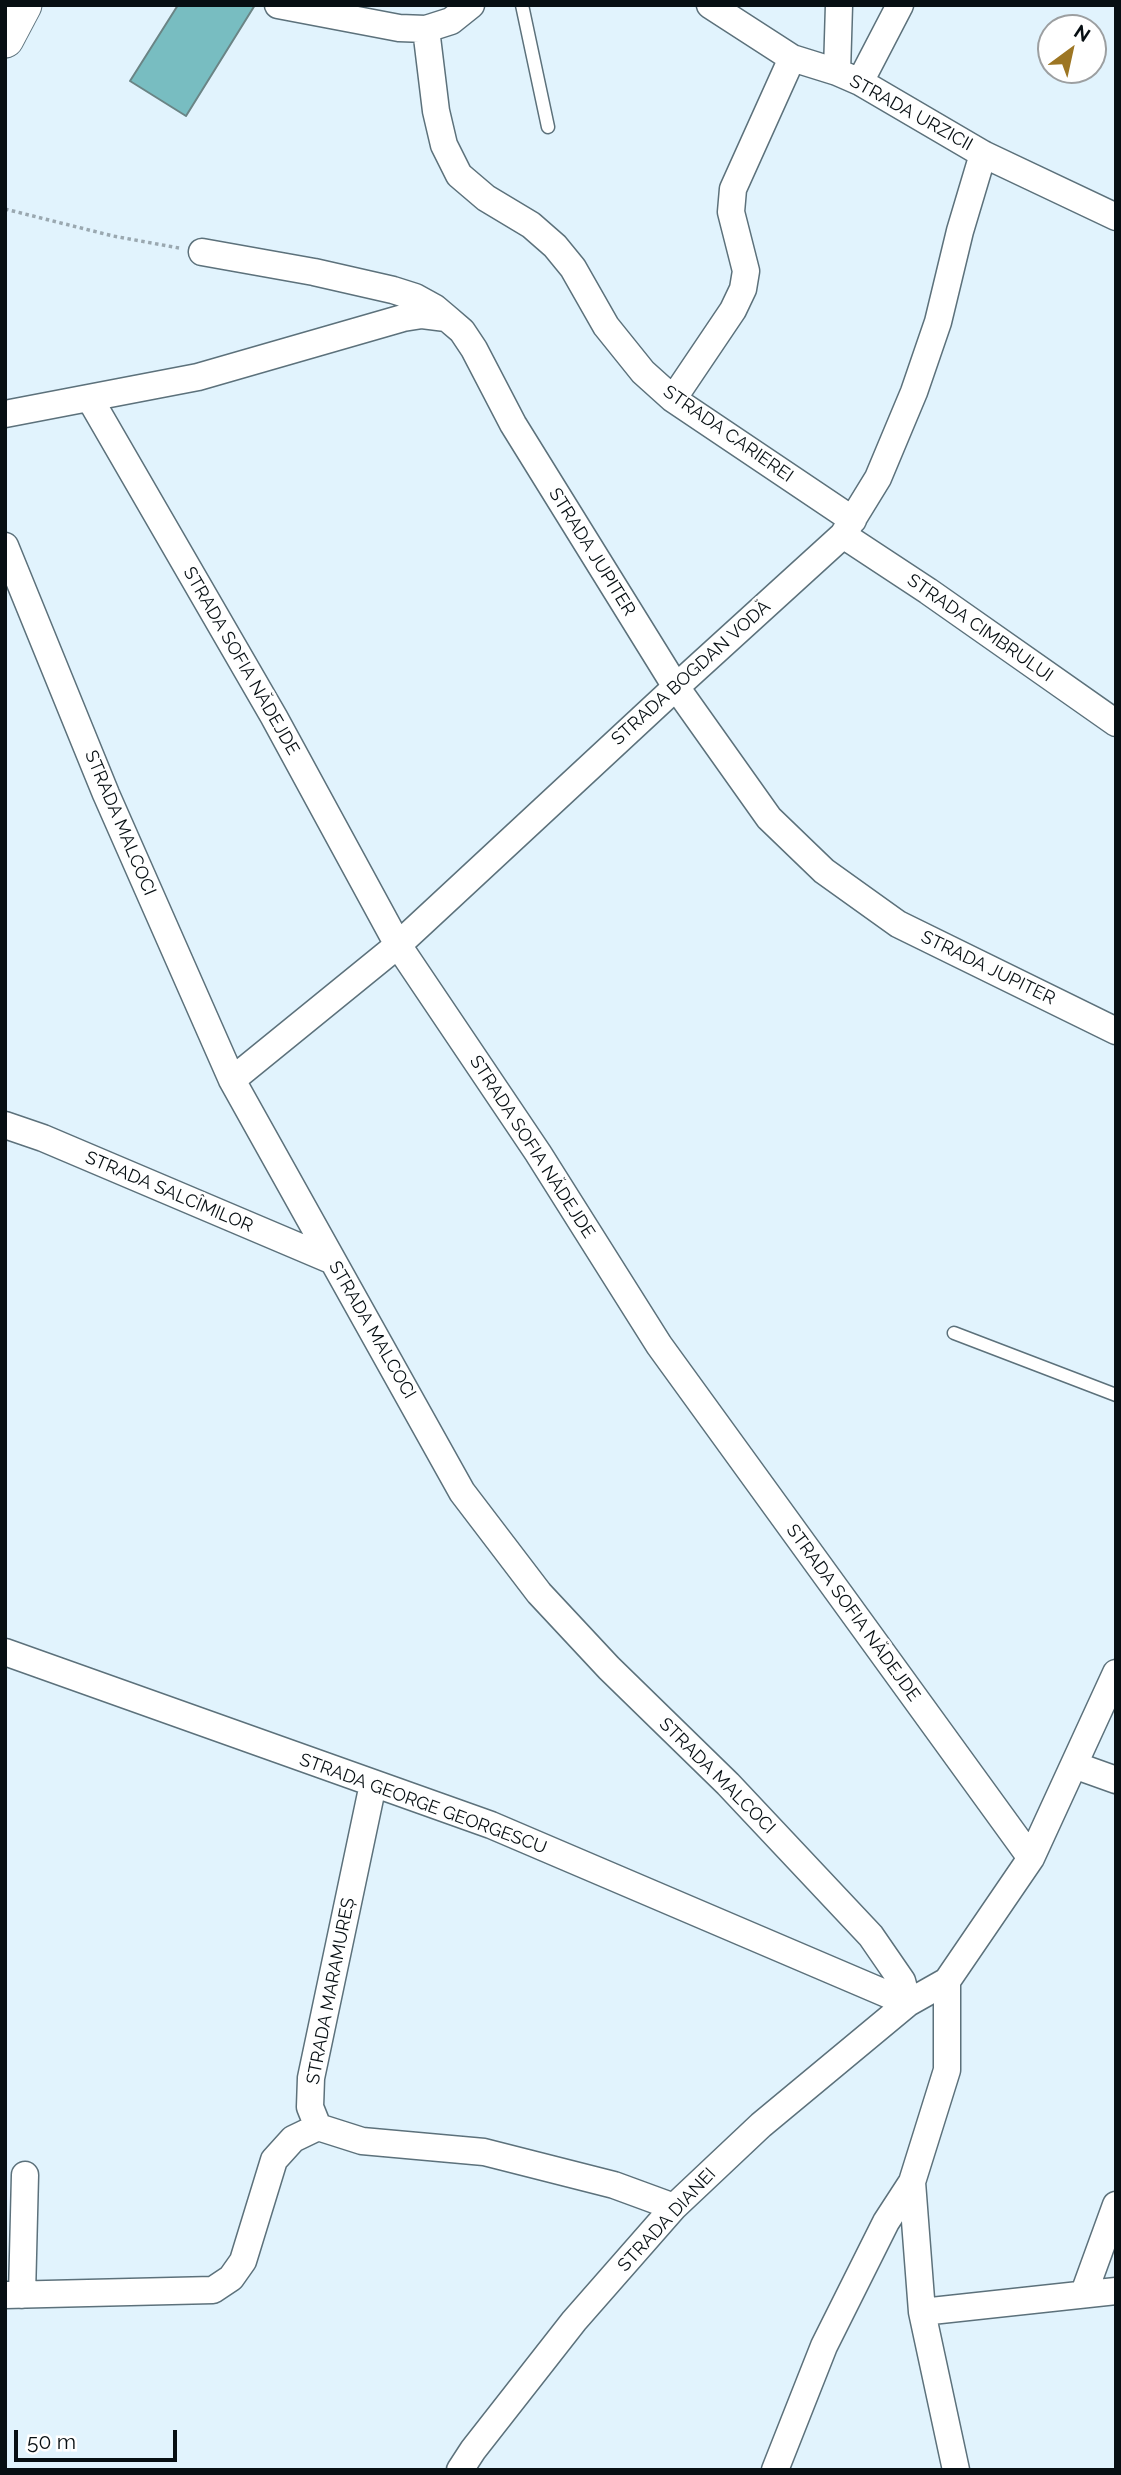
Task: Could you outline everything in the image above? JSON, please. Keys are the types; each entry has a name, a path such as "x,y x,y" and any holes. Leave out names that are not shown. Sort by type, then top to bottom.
{"street":[{"path":"5,39 23,5"},
{"path":"278,5 399,28 426,29 451,21 471,5"},
{"name":"STRADA URZICII","path":"710,5 792,58 848,77 983,153 1116,217"},
{"path":"839,5 848,77"},
{"path":"848,77 900,5"},
{"name":"STRADA CARIEREI","path":"426,29 436,111 444,145 459,175 486,198 531,225 555,246 573,268 606,326 643,372 673,399 848,528"},
{"path":"673,399 733,310 743,289 746,271 731,212 733,189 792,58"},
{"name":"STRADA BOGDAN VODĂ","path":"232,1080 398,945 848,528 878,478 914,392 938,322 960,231 983,153"},
{"name":"STRADA JUPITER","path":"202,251 393,290 415,297 448,319 462,331 474,349 513,424 676,687 769,818 824,871 898,924 1116,1031"},
{"path":"5,414 198,377 403,318 434,315 448,319"},
{"name":"STRADA SOFIA NĂDEJDE","path":"90,399 274,717 398,945 538,1153 659,1345 1031,1858"},
{"name":"STRADA CIMBRULUI","path":"848,528 928,591 1116,723"},
{"name":"STRADA MALCOCI","path":"5,546 106,794 232,1080 462,1492 539,1593 609,1668 728,1784 871,1936 902,1981 908,2003"},
{"name":"STRADA SALCÎMILOR","path":"5,1125 43,1138 332,1261"},
{"name":"STRADA GEORGE GEORGESCU","path":"5,1652 491,1825 908,2003"},
{"path":"908,2003 947,1981 1031,1858 1116,1673"},
{"path":"1074,1765 1116,1780"},
{"name":"STRADA MARAMUREȘ","path":"318,2127 310,2108 311,2078 373,1784"},
{"path":"775,2470 824,2346 886,2222 912,2182 947,2070 947,1981"},
{"name":"STRADA DIANEI","path":"460,2470 473,2449 574,2321 674,2207 761,2125 908,2003"},
{"path":"25,2175 14,2295 213,2290 231,2278 243,2261 274,2160 293,2139 318,2127 362,2141 484,2152 614,2185 674,2207"},
{"path":"912,2182 922,2312 957,2470"},
{"path":"1084,2293 1116,2205"},
{"path":"922,2312 1116,2291"}],"lane":[{"path":"522,5 548,127"},
{"path":"954,1333 1116,1395"}],"path":[{"path":"5,209 113,236 202,251"}],"building":[{"path":"178,5 255,5 186,116 130,81"}]}
